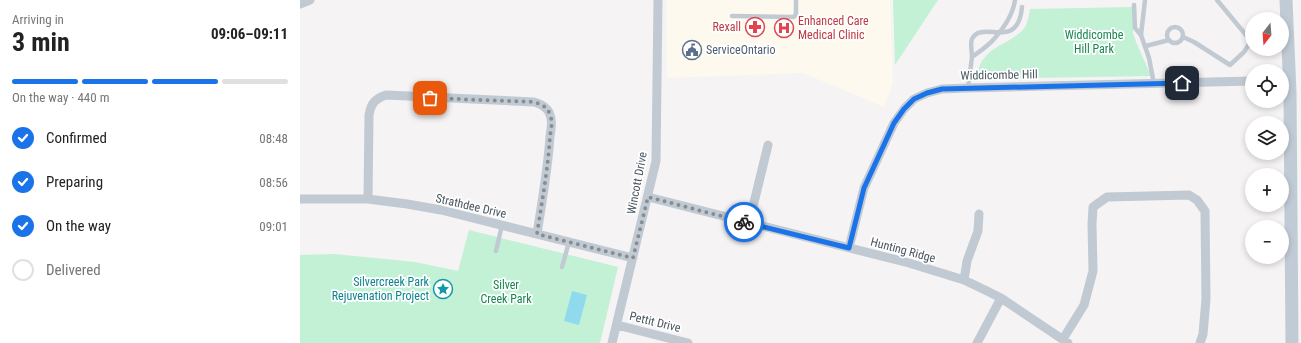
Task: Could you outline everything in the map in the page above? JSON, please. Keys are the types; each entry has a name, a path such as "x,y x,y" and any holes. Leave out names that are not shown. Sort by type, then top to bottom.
{"main road":[{"path":"1286,0 1291,81 1294,291 1293,342"}],"street":[{"path":"300,4 310,0"},
{"name":"Wincott Drive","path":"612,343 656,161 658,0"},
{"name":"Widdicombe Hill","path":"849,248 864,188 894,123 904,109 914,99 927,93 942,89 968,88 1245,81"},
{"path":"368,199 369,115 370,108 378,98 386,95 534,102 541,104 547,109 550,115 551,123 549,156 537,234"},
{"path":"749,223 768,146"},
{"path":"1065,341 1084,305 1093,271 1093,207 1107,197 1188,195 1197,200 1205,211 1206,299 1203,334 1200,343"},
{"name":"Hunting Ridge","path":"648,197 909,263 964,280 1001,298 1065,341"},
{"name":"Strathdee Drive","path":"300,199 368,199 441,210 633,258"},
{"path":"964,280 968,261 978,231 979,214"},
{"path":"977,343 1001,298"},
{"name":"Pettit Drive","path":"617,325 688,343"}],"lane":[{"path":"732,16 794,17 796,14 796,0"},
{"path":"972,57 994,40 1014,8 1015,0"},
{"path":"1145,0 1142,35 1146,46 1154,84"},
{"path":"1183,37 1194,42 1230,65 1244,52 1251,41 1217,0"},
{"path":"1134,5 1135,28 1142,35"},
{"path":"968,88 972,57 971,40 975,34 982,32 1008,32 1015,28 1021,15 1022,7"},
{"path":"1172,27 1181,29 1183,31 1183,37 1181,41 1172,43 1167,37 1168,31 1172,27"},
{"path":"1146,46 1169,40"},
{"path":"496,251 502,225"},
{"path":"562,267 569,242"}],"shaded area":[{"path":"667,0 890,0 893,82 884,107 803,73 667,78"}],"green space":[{"path":"893,0 938,0 895,65"},
{"name":"Widdicombe Hill Park","path":"1133,7 1133,33 1151,76 976,79 980,65 986,56 1017,35 1025,27 1028,21 1030,9"},
{"name":"Silver Creek Park","path":"469,230 618,267 600,343 300,343 300,255 334,254 415,262 458,271"}],"water":[{"path":"572,291 587,295 579,325 564,321"}],"way so far":[{"path":"430,98 534,102 541,104 547,109 550,115 551,123 549,156 537,234 633,258 648,197 744,222"}],"place":[{"name":"Rexall","path":"755,27"},
{"name":"Enhanced Care Medical Clinic","path":"784,28"},
{"name":"ServiceOntario","path":"692,50"},
{"name":"Silvercreek Park Rejuvenation Project","path":"443,289"}],"route":[{"path":"744,222 849,248 864,188 894,123 904,109 914,99 927,93 942,89 1182,83"}]}
